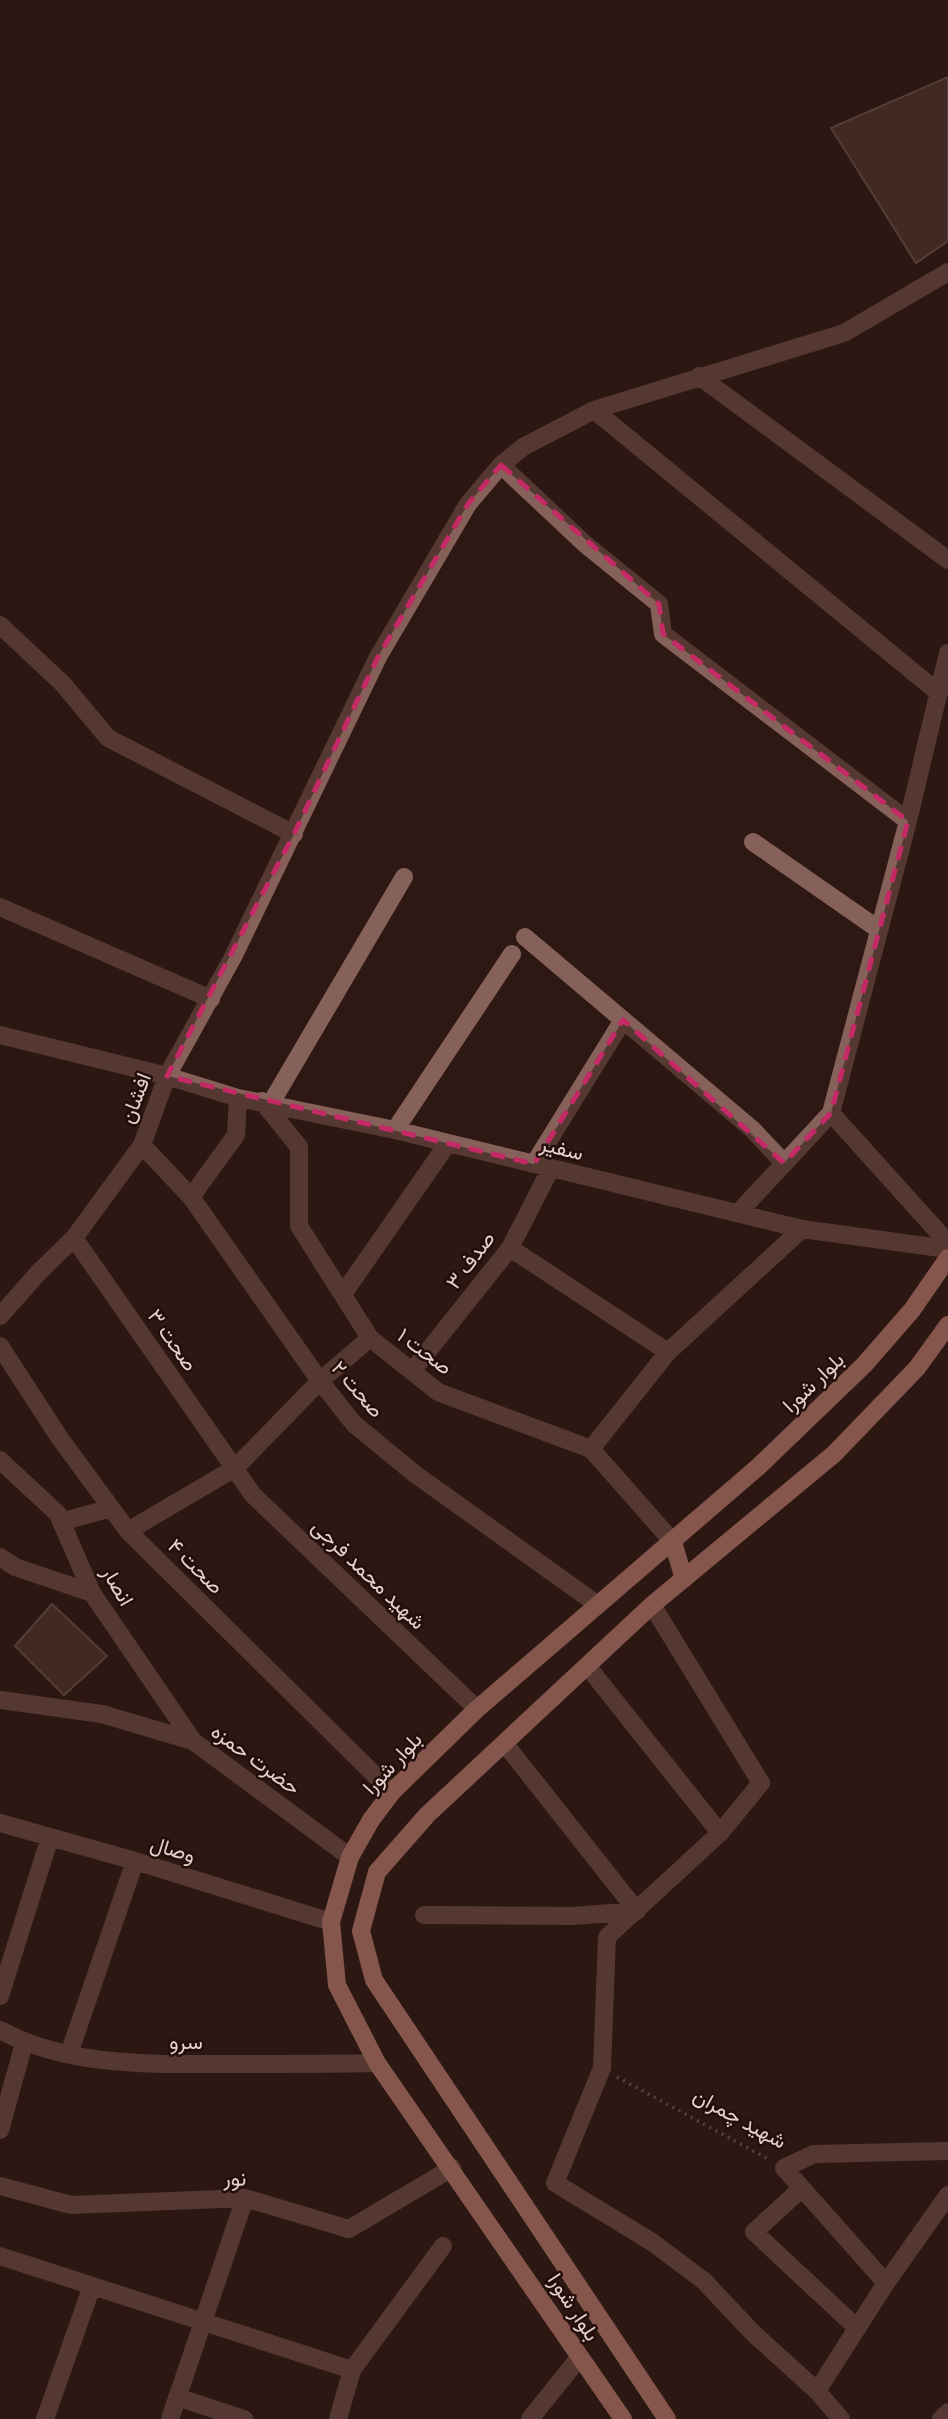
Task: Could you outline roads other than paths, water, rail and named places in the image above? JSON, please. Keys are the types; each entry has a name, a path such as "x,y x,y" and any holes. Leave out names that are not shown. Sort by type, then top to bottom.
{"main road":[{"name":"بلوار شورا","path":"623,2419 377,2063 337,1985 331,1922 350,1857 371,1820 392,1792 477,1709 758,1467 864,1365 912,1310 948,1258"},
{"name":"بلوار شورا","path":"667,2419 374,1980 361,1931 377,1872 427,1815 652,1605 834,1454 917,1368 948,1325"},
{"path":"673,1542 684,1579"}],"street":[{"name":"افشان","path":"0,1316 74,1238 142,1144 167,1076 211,999 294,834 384,645 468,504 501,465 523,447 594,410 844,333 948,272"},
{"path":"699,376 948,560"},
{"path":"594,410 939,693"},
{"path":"501,465 584,544 659,604 663,634 908,821"},
{"path":"0,625 63,684 108,738 294,834"},
{"path":"739,1212 831,1113 908,821 948,653"},
{"path":"753,842 878,929"},
{"path":"266,1102 404,877"},
{"path":"0,908 211,999"},
{"path":"526,937 752,1129 784,1163"},
{"path":"395,1130 513,954"},
{"name":"صدف ۳","path":"412,1371 510,1248 543,1166 623,1020"},
{"name":"سفیر","path":"0,1035 167,1076 238,1098 395,1130 802,1229 948,1249"},
{"path":"191,1196 236,1135 238,1098"},
{"name":"صحت ۱","path":"266,1102 299,1147 299,1226 370,1338 438,1392 591,1448 673,1542"},
{"path":"831,1113 948,1243"},
{"path":"343,1294 448,1143"},
{"name":"صحت ۲","path":"142,1144 191,1196 320,1381 354,1424 415,1474 598,1605"},
{"path":"591,1448 668,1352 802,1229"},
{"name":"صحت ۳","path":"74,1238 235,1468"},
{"path":"510,1248 668,1352"},
{"path":"128,1531 235,1468 320,1381 370,1338"},
{"name":"صحت ۴","path":"0,1346 59,1437 128,1531 392,1792"},
{"name":"انصار","path":"0,1460 58,1514 92,1593 193,1741"},
{"name":"شهید محمد فرجی","path":"235,1468 253,1495 477,1709"},
{"path":"61,1522 111,1508"},
{"path":"7,1562 92,1593"},
{"path":"652,1605 761,1783 720,1833 607,1937 602,2068 555,2183 652,2242 704,2281 753,2333 817,2391 841,2419"},
{"path":"588,1667 720,1833"},
{"name":"حضرت حمزه","path":"0,1700 102,1714 193,1741 350,1857"},
{"path":"505,1744 637,1910"},
{"name":"وصال","path":"0,1823 135,1861 331,1922"},
{"path":"0,1996 50,1837"},
{"path":"69,2054 135,1861"},
{"path":"424,1915 572,1916 637,1910"},
{"name":"سرو","path":"0,2030 24,2043 69,2054 134,2064 377,2063"},
{"path":"0,2130 24,2043"},
{"name":"شهید چمران","path":"802,2188 784,2168 814,2154 948,2151"},
{"name":"نور","path":"0,2186 71,2205 245,2198 349,2229 452,2168"},
{"path":"857,2328 754,2232 802,2188 886,2283"},
{"path":"817,2391 886,2283 948,2195"},
{"path":"170,2419 245,2198"},
{"path":"338,2419 352,2370 443,2246"},
{"path":"0,2256 352,2370"},
{"path":"45,2419 92,2286"},
{"path":"530,2419 579,2358"},
{"path":"177,2397 244,2419"},
{"path":"941,2419 948,2412"}]}
